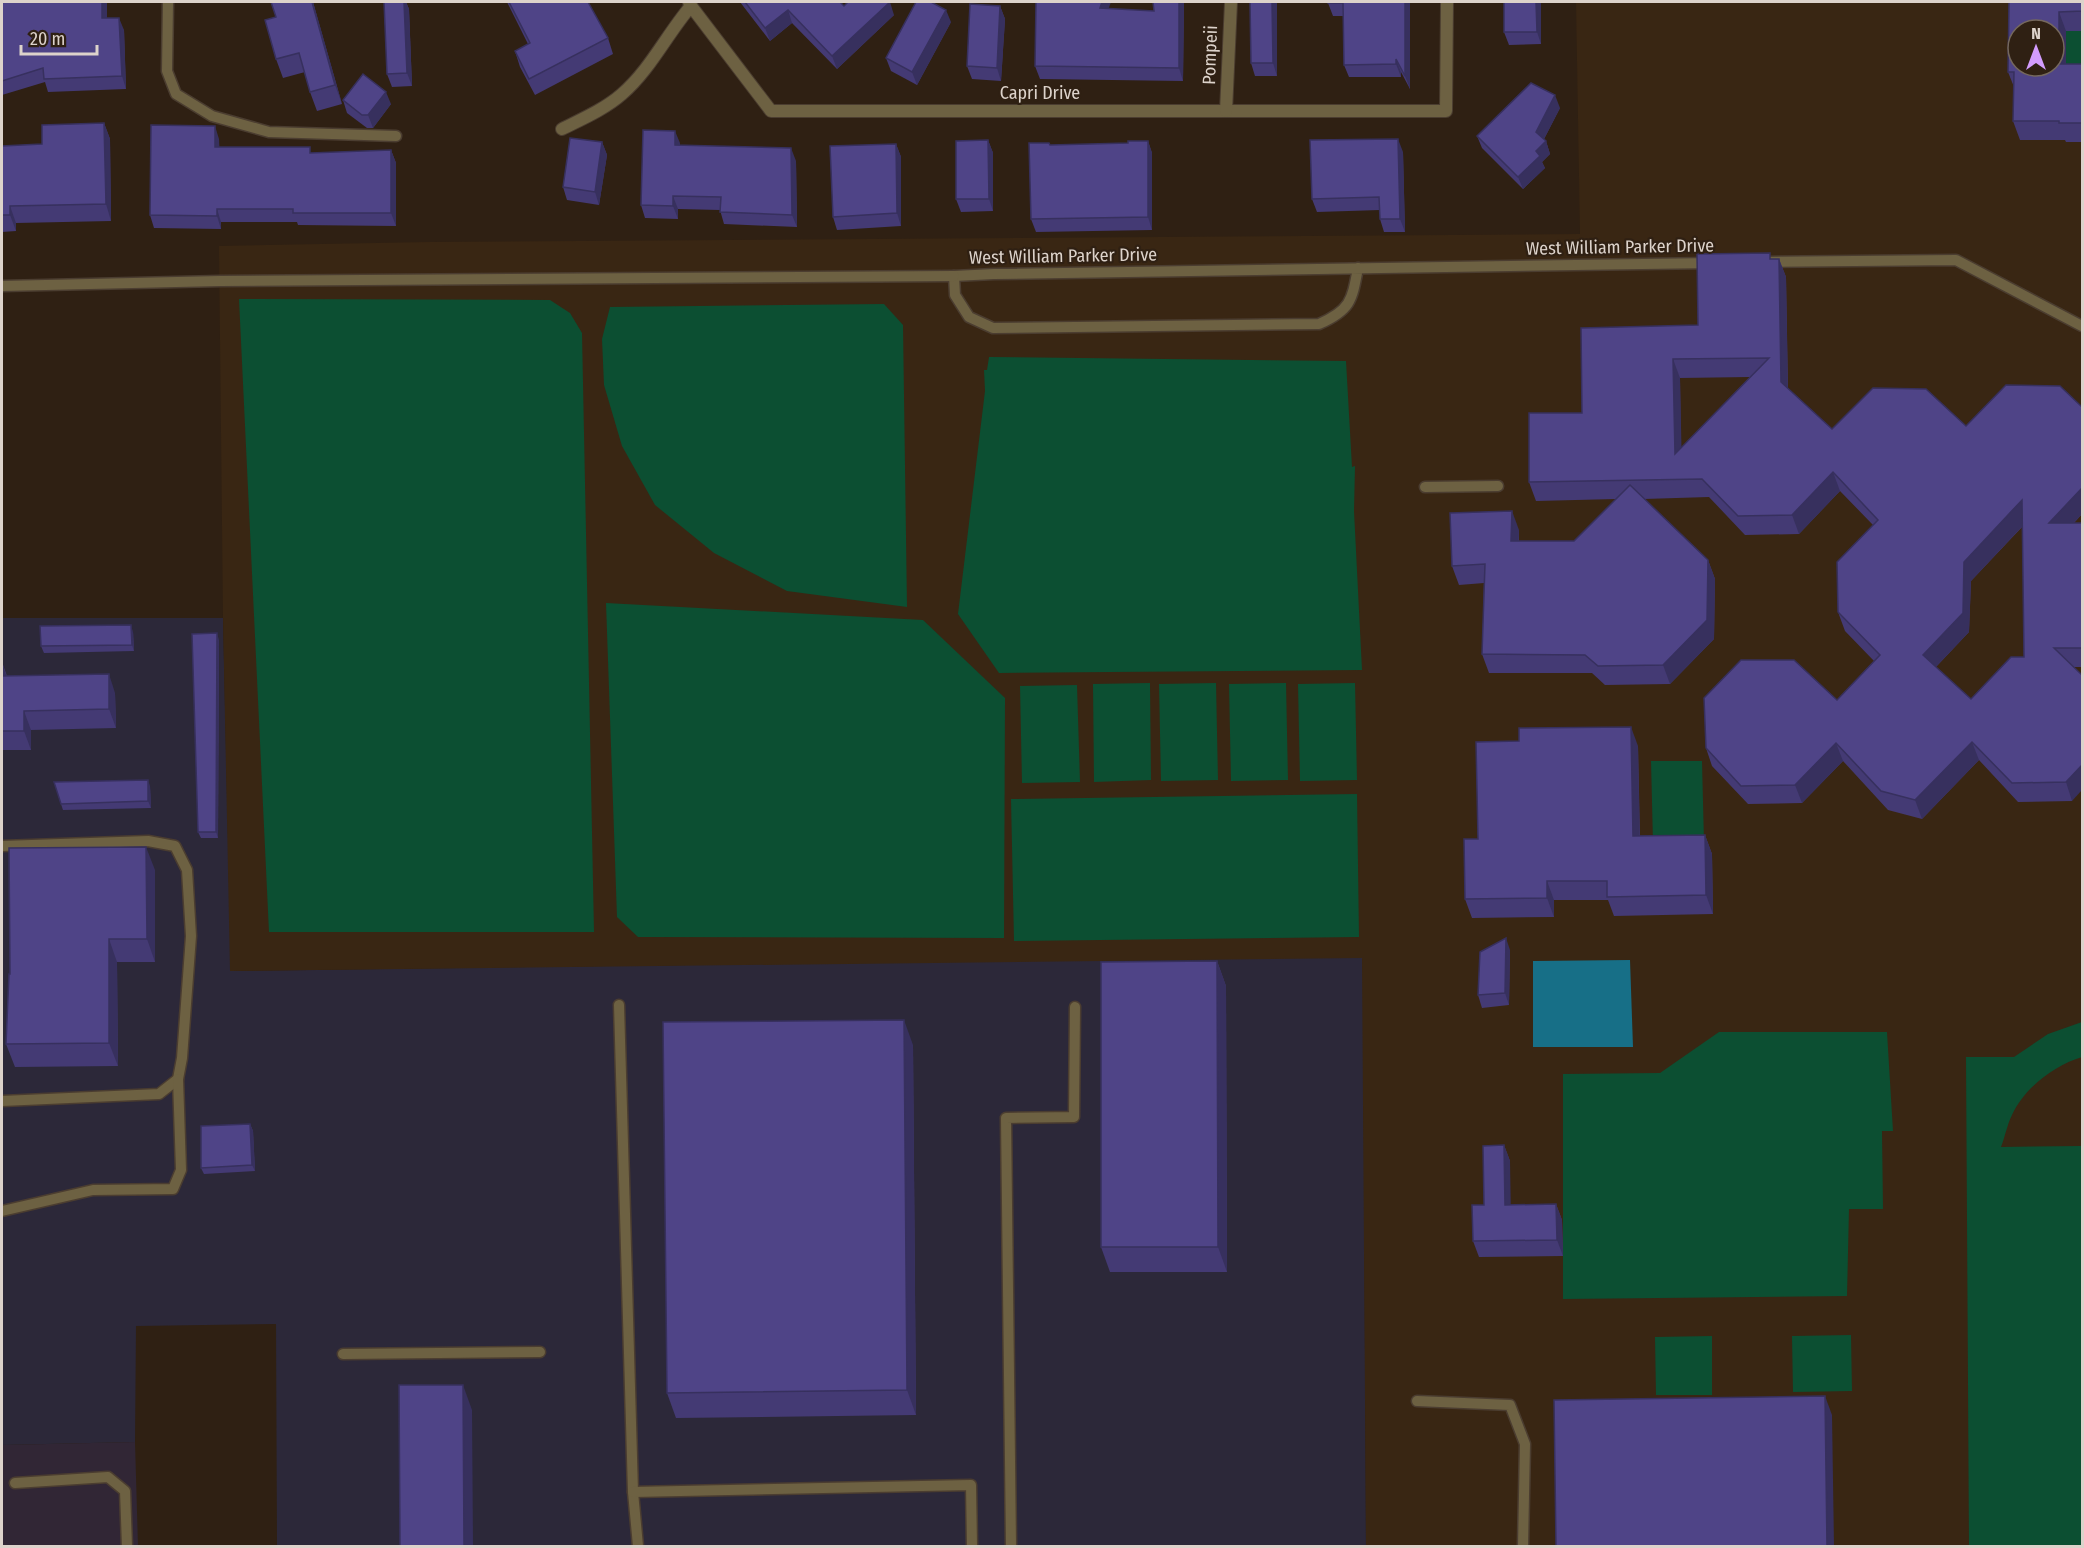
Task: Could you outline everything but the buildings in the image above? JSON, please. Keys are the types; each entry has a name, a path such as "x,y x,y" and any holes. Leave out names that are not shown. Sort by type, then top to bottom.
{"street":[{"name":"Pompeii","path":"1226,111 1231,2"},
{"name":"Capri Drive","path":"690,4 771,111 1446,111 1447,2"},
{"path":"562,129 599,110 622,94 638,77 690,4"}],"lane":[{"path":"168,2 168,71 176,94 212,116 269,132 396,136"},
{"path":"1751,262 1956,260 2082,326"},
{"name":"West William Parker Drive","path":"1358,268 1353,296 1339,315 1319,324 993,328 969,318 955,295 954,276 1358,268 1727,262"},
{"path":"2,286 220,281 954,276"},
{"path":"1425,487 1498,486"},
{"path":"2,846 148,841 175,846 187,870 191,936 182,1058 178,1079 181,1170 173,1189 93,1190 2,1211"},
{"path":"618,1005 633,1492 638,1546"},
{"path":"1011,1546 1006,1118 1074,1117 1075,1006"},
{"path":"2,1101 159,1094 178,1079"},
{"path":"344,1354 540,1352"},
{"path":"1417,1401 1510,1405 1525,1444 1523,1546"},
{"path":"15,1483 108,1477 125,1491 126,1546"},
{"path":"633,1492 971,1485 972,1546"}],"shaded area":[{"path":"1576,2 2082,2 2082,1546 1366,1546 1362,958 230,971 219,246 430,242 1580,234"},
{"path":"2,618 223,618 231,971 1363,956 1366,1546 277,1546 276,1324 136,1326 135,1442 2,1445"},
{"path":"135,1442 138,1546 2,1546 2,1445"}],"green space":[{"path":"2082,9 2082,83 2066,83 2066,10"},
{"path":"239,299 550,300 570,313 582,333 594,932 269,932"},
{"path":"884,304 903,325 907,607 787,591 714,553 655,505 622,446 604,385 602,339 610,307"},
{"path":"989,357 1346,361 1352,467 1355,466 1354,511 1362,670 999,673 958,614 985,391 984,370 987,370"},
{"path":"606,603 923,620 1005,698 1004,938 638,937 617,917"},
{"path":"1150,683 1151,780 1094,782 1093,684"},
{"path":"1216,683 1218,780 1161,781 1159,684"},
{"path":"1286,683 1288,780 1231,781 1229,684"},
{"path":"1355,683 1357,780 1300,781 1298,684"},
{"path":"1077,685 1080,782 1022,783 1020,686"},
{"path":"1651,761 1702,761 1704,842 1653,843"},
{"path":"1357,794 1359,937 1014,941 1011,799"},
{"path":"2082,1022 2082,1057 2051,1072 2032,1087 2017,1105 2001,1147 2082,1146 2082,1546 1969,1546 1966,1057 2014,1057 2048,1034"},
{"path":"1719,1032 1887,1032 1893,1131 1882,1131 1883,1209 1849,1209 1847,1296 1563,1299 1563,1074 1660,1073"},
{"path":"1851,1335 1852,1391 1793,1392 1792,1336"},
{"path":"1712,1336 1712,1395 1656,1395 1655,1337"}],"water":[{"path":"1630,960 1633,1047 1533,1047 1533,961"}]}
